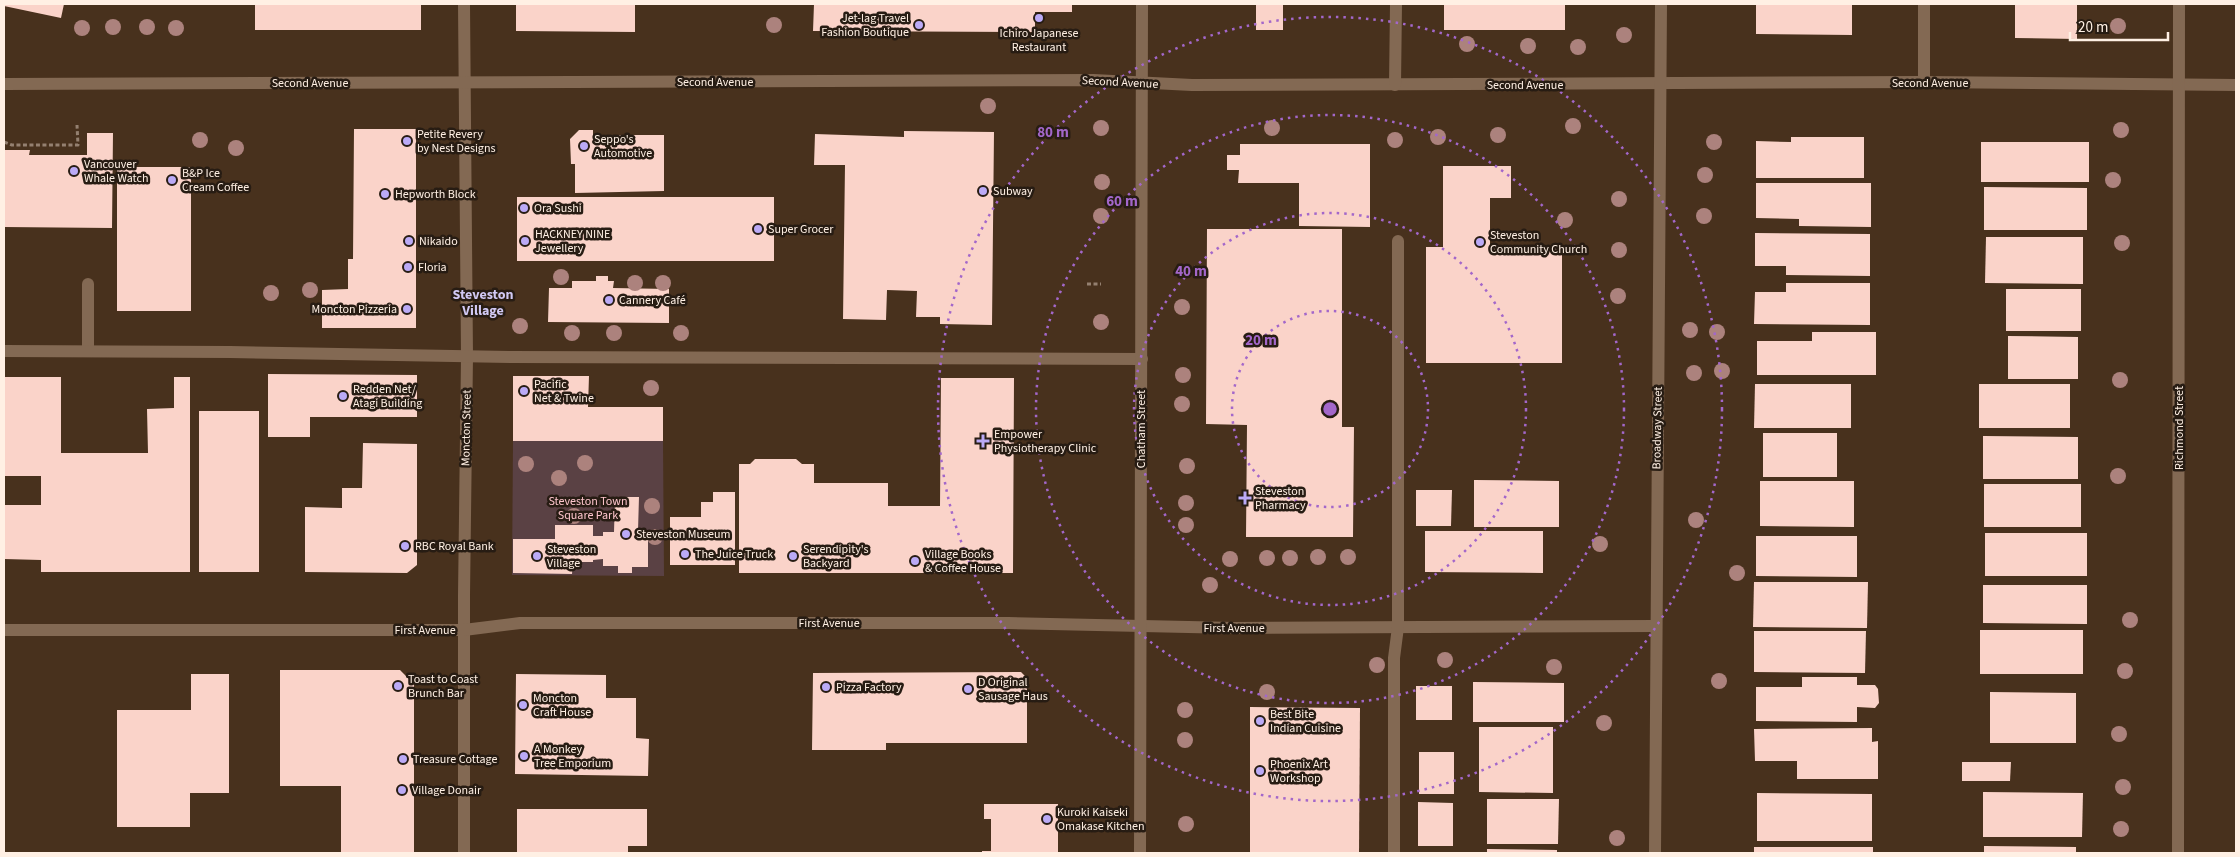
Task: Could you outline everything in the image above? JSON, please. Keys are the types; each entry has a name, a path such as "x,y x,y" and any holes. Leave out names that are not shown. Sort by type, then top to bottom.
{"street":[{"name":"Moncton Street","path":"464,4 467,356 464,853"},
{"name":"Chatham Street","path":"1140,853 1142,4"},
{"path":"1395,85 1396,4"},
{"name":"Broadway Street","path":"1655,853 1655,626 1661,4"},
{"path":"1924,4 1924,82"},
{"name":"Richmond Street","path":"2178,853 2179,4"},
{"name":"Second Avenue","path":"4,84 1093,80 1192,85 1924,82 2236,85"},
{"path":"1394,853 1394,658 1398,627 1398,240"},
{"path":"88,284 88,351"},
{"path":"4,351 467,356 1142,359"},
{"name":"First Avenue","path":"4,630 464,630 520,623 1234,628 1655,626"}],"path":[{"path":"4,142 12,145 78,145 77,125"},
{"path":"1087,284 1101,284"}],"green space":[{"name":"Steveston Town Square Park","path":"513,441 663,441 664,576 512,575"}],"building":[{"path":"4,4 64,4 61,18 4,6"},
{"path":"255,4 421,4 421,30 255,30"},
{"path":"516,4 635,4 635,32 516,31"},
{"path":"814,4 1072,4 1072,12 1035,12 1035,32 813,31"},
{"path":"1256,4 1283,4 1283,30 1256,30"},
{"path":"1444,4 1565,4 1565,30 1444,30"},
{"path":"1756,4 1852,4 1852,35 1756,34"},
{"path":"2015,4 2077,4 2077,39 2015,38"},
{"path":"354,129 416,129 416,328 322,328 322,290 348,289 348,259 353,259"},
{"path":"579,130 593,130 593,135 664,135 664,191 575,193 575,164 571,164 570,139"},
{"path":"904,131 994,132 992,325 940,324 940,317 916,317 917,291 887,290 886,320 843,319 845,165 814,165 815,134 904,137"},
{"path":"87,133 113,133 112,228 4,227 4,150 30,150 29,155 87,155"},
{"path":"1791,137 1864,137 1864,178 1756,178 1756,141 1791,142"},
{"path":"1981,142 2089,142 2089,182 1981,182"},
{"path":"1240,144 1370,144 1370,227 1299,226 1299,183 1238,183 1239,170 1227,170 1227,155 1240,155"},
{"path":"1443,166 1511,166 1511,198 1490,198 1490,246 1562,247 1562,363 1426,363 1426,247 1443,247"},
{"path":"117,167 191,167 191,311 117,311"},
{"path":"1756,183 1871,183 1871,227 1799,226 1799,219 1756,218"},
{"path":"1984,187 2087,188 2087,230 1984,230"},
{"path":"517,197 774,197 774,261 517,261"},
{"path":"1207,229 1342,229 1342,427 1354,427 1353,537 1246,537 1247,425 1206,424"},
{"path":"1755,233 1870,234 1870,276 1786,275 1786,266 1755,266"},
{"path":"1986,237 2083,237 2083,284 1985,283"},
{"name":"Cannery Café","path":"596,276 608,276 608,281 614,281 613,288 669,289 669,323 548,322 549,288 572,288 572,281 596,281"},
{"path":"1786,283 1870,283 1870,325 1754,324 1755,292 1786,292"},
{"path":"2006,289 2081,289 2081,331 2006,331"},
{"path":"1812,332 1876,332 1876,375 1757,375 1757,341 1812,341"},
{"path":"2008,336 2078,337 2078,379 2008,379"},
{"name":"Redden Net/ Atagi Building","path":"268,374 417,375 417,417 310,417 310,437 268,437"},
{"path":"513,376 589,376 588,407 663,407 663,441 513,441"},
{"path":"4,377 61,377 61,453 148,453 147,409 174,408 174,377 190,377 190,572 41,572 41,560 4,559 4,505 41,505 41,476 4,476"},
{"path":"941,378 1014,378 1013,573 739,573 739,464 750,464 755,459 796,459 802,464 814,464 814,483 888,483 888,506 940,506"},
{"path":"1755,384 1851,384 1851,428 1754,428"},
{"path":"1979,384 2070,384 2070,428 1979,428"},
{"path":"199,411 259,411 259,572 199,572"},
{"path":"1763,433 1837,433 1837,477 1763,477"},
{"path":"1983,436 2078,437 2078,479 1983,479"},
{"path":"363,443 417,444 417,565 407,573 305,572 305,507 342,508 342,488 362,488"},
{"path":"1474,480 1559,481 1559,527 1474,527"},
{"path":"1760,481 1854,481 1854,527 1760,526"},
{"path":"1984,484 2081,484 2081,527 1984,527"},
{"path":"1416,490 1452,490 1451,526 1416,526"},
{"path":"713,492 735,492 735,565 670,565 670,517 701,517 701,502 713,502"},
{"name":"Steveston Museum","path":"615,497 639,497 638,531 648,531 648,567 632,567 632,573 618,573 618,566 603,566 603,559 593,560 593,562 573,562 572,574 513,573 513,539 555,539 555,525 593,525 593,536 603,536 603,532 614,532"},
{"path":"1425,531 1543,531 1543,573 1425,572"},
{"path":"1985,533 2087,533 2087,576 1985,576"},
{"path":"1756,536 1857,536 1857,577 1756,576"},
{"path":"1754,582 1868,582 1867,628 1753,627"},
{"path":"1983,585 2087,585 2087,624 1983,623"},
{"path":"1980,630 2083,630 2083,674 1980,674"},
{"path":"1754,631 1866,631 1865,673 1754,672"},
{"path":"280,670 400,670 414,684 414,853 341,853 341,786 280,786"},
{"path":"1021,672 1027,678 1027,743 886,743 886,750 812,750 813,673"},
{"path":"191,674 229,674 229,793 190,793 190,827 117,827 117,710 191,710"},
{"path":"516,674 606,675 606,698 636,698 636,738 649,739 648,776 515,774"},
{"path":"1802,677 1857,677 1857,685 1875,685 1878,689 1879,703 1875,708 1857,707 1857,722 1756,721 1756,687 1802,687"},
{"path":"1473,682 1564,683 1564,722 1473,722"},
{"path":"1416,686 1452,686 1452,720 1416,720"},
{"path":"1990,692 2076,693 2076,743 1990,743"},
{"path":"1250,707 1360,708 1359,853 1250,853"},
{"path":"1479,727 1553,727 1553,793 1479,792"},
{"path":"1872,728 1872,742 1878,741 1878,779 1797,779 1797,761 1755,761 1754,729"},
{"path":"1419,752 1454,752 1454,794 1419,794"},
{"path":"1962,762 2011,762 2010,781 1962,781"},
{"path":"1983,792 2083,793 2082,837 1983,837"},
{"path":"1757,793 1872,794 1872,841 1757,841"},
{"path":"1487,799 1559,799 1558,844 1487,844"},
{"path":"1418,802 1453,803 1453,846 1418,846"},
{"path":"984,804 1058,804 1058,853 982,853 982,851 991,851 991,819 984,819"},
{"path":"517,809 647,809 647,846 628,846 628,853 517,853"},
{"path":"1984,846 2076,847 2076,853 1984,853"},
{"path":"1754,847 1873,847 1873,853 1754,853"},
{"path":"1487,849 1557,850 1557,853 1487,853"}],"place":[{"name":"Ichiro Japanese Restaurant","path":"1039,18"},
{"name":"Jet-lag Travel Fashion Boutique","path":"919,25"},
{"name":"Petite Revery by Nest Designs","path":"407,141"},
{"name":"Seppo's Automotive","path":"584,146"},
{"name":"Vancouver Whale Watch","path":"74,171"},
{"name":"B&P Ice Cream Coffee","path":"172,180"},
{"name":"Subway","path":"983,191"},
{"name":"Hepworth Block","path":"385,194"},
{"name":"Ora Sushi","path":"524,208"},
{"name":"Super Grocer","path":"758,229"},
{"name":"Nikaido","path":"409,241"},
{"name":"HACKNEY NINE Jewellery","path":"525,241"},
{"name":"Steveston Community Church","path":"1480,242"},
{"name":"Floria","path":"408,267"},
{"name":"Cannery Café","path":"609,300"},
{"name":"Moncton Pizzeria","path":"407,309"},
{"name":"Pacific Net & Twine","path":"524,391"},
{"name":"Redden Net/ Atagi Building","path":"343,396"},
{"name":"Empower Physiotherapy Clinic","path":"983,441"},
{"name":"Steveston Pharmacy","path":"1245,498"},
{"name":"Steveston Museum","path":"626,534"},
{"name":"RBC Royal Bank","path":"405,546"},
{"name":"The Juice Truck","path":"685,554"},
{"name":"Steveston Village","path":"537,556"},
{"name":"Serendipity's Backyard","path":"793,556"},
{"name":"Village Books & Coffee House","path":"915,561"},
{"name":"Toast to Coast Brunch Bar","path":"398,686"},
{"name":"Pizza Factory","path":"826,687"},
{"name":"D Original Sausage Haus","path":"968,689"},
{"name":"Moncton Craft House","path":"523,705"},
{"name":"Best Bite Indian Cuisine","path":"1260,721"},
{"name":"A Monkey Tree Emporium","path":"524,756"},
{"name":"Treasure Cottage","path":"403,759"},
{"name":"Phoenix Art Workshop","path":"1260,771"},
{"name":"Village Donair","path":"402,790"},
{"name":"Kuroki Kaiseki Omakase Kitchen","path":"1047,819"}],"district":[{"name":"Steveston Village","path":"483,302"}]}
